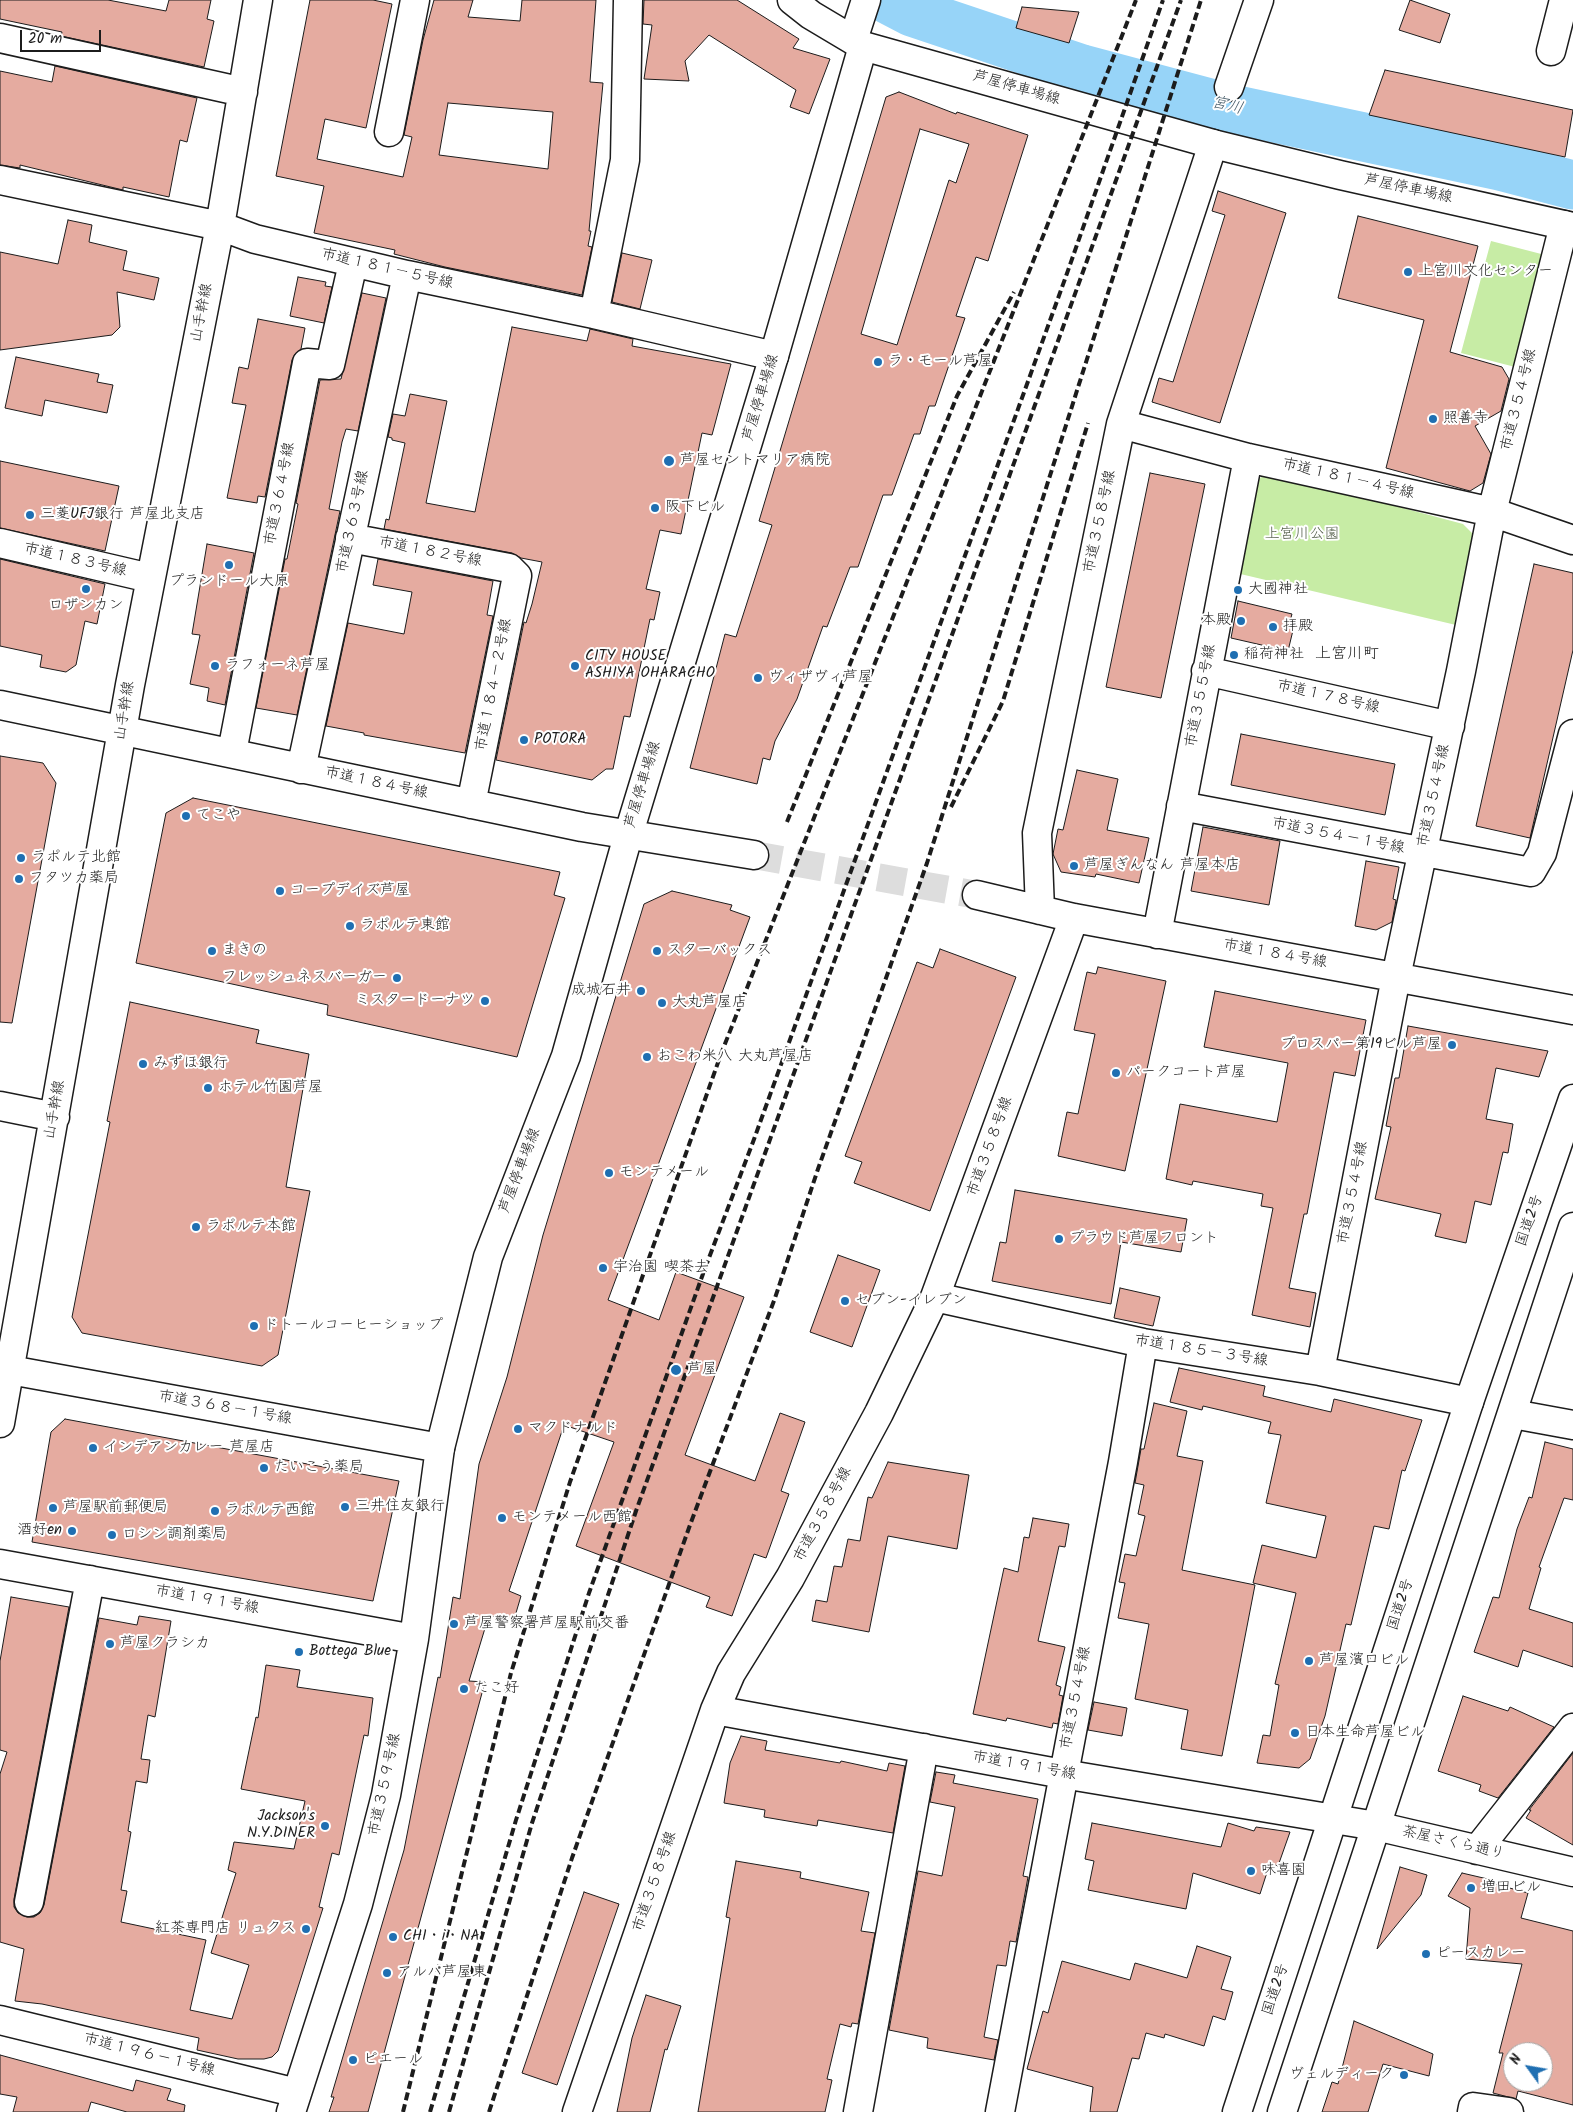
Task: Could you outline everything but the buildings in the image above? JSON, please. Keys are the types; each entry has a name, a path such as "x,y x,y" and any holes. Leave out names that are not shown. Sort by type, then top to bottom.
{"main road":[{"name":"山手幹線","path":"0,1423 122,732 150,578 220,226 258,0"},
{"path":"388,132 415,0"},
{"path":"594,314 625,160 628,0"},
{"path":"792,0 811,15 858,43 864,4"},
{"path":"1229,87 1259,0"},
{"path":"1551,51 1564,0"},
{"path":"0,38 243,92"},
{"name":"芦屋停車場線","path":"440,1448 488,1257 566,1056 628,836 774,356 858,43 1213,144 1340,176 1569,226"},
{"name":"市道３５８号線","path":"1040,910 1038,833 1121,424 1213,144"},
{"name":"市道１８１－５号線","path":"0,180 220,226 255,239 406,275 594,314 774,356"},
{"name":"市道３５４号線","path":"1320,1371 1396,976 1450,726 1492,512 1569,226"},
{"name":"市道３６４号線","path":"232,752 307,363 330,365 353,262"},
{"name":"市道３６３号線","path":"301,769 406,275"},
{"name":"市道１８１－４号線","path":"1121,424 1248,458 1492,512 1573,540"},
{"name":"市道３５５号線","path":"1157,934 1248,458"},
{"name":"市道１８２号線","path":"350,538 509,568"},
{"name":"市道１８３号線","path":"0,543 150,578"},
{"name":"市道１８４－２号線","path":"471,804 516,576 509,568"},
{"name":"市道１７８号線","path":"1206,671 1450,726"},
{"name":"市道１８４号線","path":"0,705 122,732 232,752 301,769 628,836 754,855"},
{"name":"市道３５４－１号線","path":"1181,806 1531,872 1542,853 1571,747"},
{"name":"市道１８４号線","path":"977,895 1074,918 1573,1010"},
{"name":"市道３５８号線","path":"577,2112 714,1710 731,1674 790,1578 879,1413 935,1297 1074,918"},
{"name":"国道2号","path":"1237,2112 1469,1402 1573,1100"},
{"path":"0,1106 55,1117"},
{"path":"1282,2112 1573,1227"},
{"name":"市道１８５－３号線","path":"935,1297 1143,1343 1320,1371 1469,1402"},
{"name":"市道３５４号線","path":"1000,2112 1123,1462 1143,1343"},
{"name":"市道３６８－１号線","path":"10,1370 440,1448"},
{"path":"1513,1414 1573,1426"},
{"name":"市道３５９号線","path":"294,2103 358,1904 386,1795 414,1639 440,1448"},
{"name":"市道１９１号線","path":"0,1564 414,1639"},
{"path":"29,1902 90,1580"},
{"name":"市道１９１号線","path":"714,1710 1333,1821"},
{"path":"1477,1850 1573,1728"},
{"path":"858,2112 924,1748"},
{"name":"茶屋さくら通り","path":"1333,1821 1376,1826 1573,1872"},
{"name":"市道１９６－１号線","path":"0,2020 294,2103"},
{"path":"1472,2112 1473,2107 1509,2112"}],"green space":[{"path":"1491,241 1549,256 1519,368 1461,353"},
{"name":"上宮川公園","path":"1268,472 1463,524 1476,537 1456,625 1232,572 1254,483"}],"waterway":[{"name":"宮川","path":"889,0 912,12 1082,69 1232,109 1500,166 1573,185"}],"tunnel":[{"path":"754,855 977,895"}],"railway":[{"path":"403,2112 511,1673 570,1482 721,1054 1136,0"},
{"path":"430,2112 516,1820 589,1593 704,1271 753,1142 1065,279 1163,0"},
{"path":"449,2112 532,1823 636,1511 1181,0"},
{"path":"489,2112 572,1858 690,1525 775,1298 818,1169 927,863 1201,0"},
{"path":"787,822 957,396 1014,292"},
{"path":"951,807 1003,701 1088,423"}],"place":[{"name":"上宮川文化センター","path":"1408,272"},
{"name":"ラ・モール芦屋","path":"878,362"},
{"name":"照善寺","path":"1433,419"},
{"name":"芦屋セントマリア病院","path":"669,461"},
{"name":"阪下ビル","path":"655,508"},
{"name":"三菱UFJ銀行 芦屋北支店","path":"30,515"},
{"name":"プランドール大原","path":"229,565"},
{"name":"ロザンカン","path":"86,589"},
{"name":"大國神社","path":"1238,590"},
{"name":"本殿","path":"1241,621"},
{"name":"拝殿","path":"1273,627"},
{"name":"稲荷神社","path":"1234,655"},
{"name":"ラフォーネ芦屋","path":"215,666"},
{"name":"CITY HOUSE ASHIYA OHARACHO","path":"575,666"},
{"name":"ヴィザヴィ芦屋","path":"758,678"},
{"name":"POTORA","path":"524,740"},
{"name":"てこや","path":"186,816"},
{"name":"ラポルテ北館","path":"21,858"},
{"name":"芦屋ぎんなん 芦屋本店","path":"1074,866"},
{"name":"フタツカ薬局","path":"19,879"},
{"name":"コープデイズ芦屋","path":"280,891"},
{"name":"ラポルテ東館","path":"350,926"},
{"name":"まきの","path":"212,951"},
{"name":"スターバックス","path":"657,951"},
{"name":"フレッシュネスバーガー","path":"397,978"},
{"name":"成城石井","path":"641,991"},
{"name":"ミスタードーナツ","path":"485,1001"},
{"name":"大丸芦屋店","path":"662,1003"},
{"name":"プロスパー第19ビル芦屋","path":"1452,1045"},
{"name":"おこわ米八 大丸芦屋店","path":"647,1057"},
{"name":"みずほ銀行","path":"143,1064"},
{"name":"パークコート芦屋","path":"1116,1073"},
{"name":"ホテル竹園芦屋","path":"208,1088"},
{"name":"モンテメール","path":"609,1173"},
{"name":"ラポルテ本館","path":"196,1227"},
{"name":"プラウド芦屋フロント","path":"1059,1239"},
{"name":"宇治園 喫茶去","path":"603,1268"},
{"name":"セブン-イレブン","path":"845,1301"},
{"name":"ドトールコーヒーショップ","path":"254,1326"},
{"name":"芦屋","path":"676,1370"},
{"name":"マクドナルド","path":"518,1429"},
{"name":"インデアンカレー 芦屋店","path":"93,1448"},
{"name":"たいこう薬局","path":"264,1468"},
{"name":"三井住友銀行","path":"345,1507"},
{"name":"芦屋駅前郵便局","path":"53,1508"},
{"name":"ラポルテ西館","path":"215,1511"},
{"name":"モンテメール西館","path":"502,1518"},
{"name":"酒好en","path":"72,1531"},
{"name":"ロシン調剤薬局","path":"112,1535"},
{"name":"芦屋警察署芦屋駅前交番","path":"454,1624"},
{"name":"芦屋クラシカ","path":"110,1644"},
{"name":"Bottega Blue","path":"299,1652"},
{"name":"芦屋濱口ビル","path":"1309,1661"},
{"name":"たこ好","path":"464,1689"},
{"name":"日本生命芦屋ビル","path":"1295,1733"},
{"name":"Jackson's N.Y.DINER","path":"325,1826"},
{"name":"味喜園","path":"1251,1871"},
{"name":"増田ビル","path":"1471,1888"},
{"name":"紅茶専門店 リュクス","path":"306,1929"},
{"name":"CHI・i・NA","path":"393,1937"},
{"name":"ピースカレー","path":"1426,1954"},
{"name":"アルパ芦屋東","path":"387,1973"},
{"name":"ピエール","path":"353,2060"},
{"name":"ヴェルディーク","path":"1404,2075"}],"district":[{"name":"上宮川町","path":"1347,655"}]}
